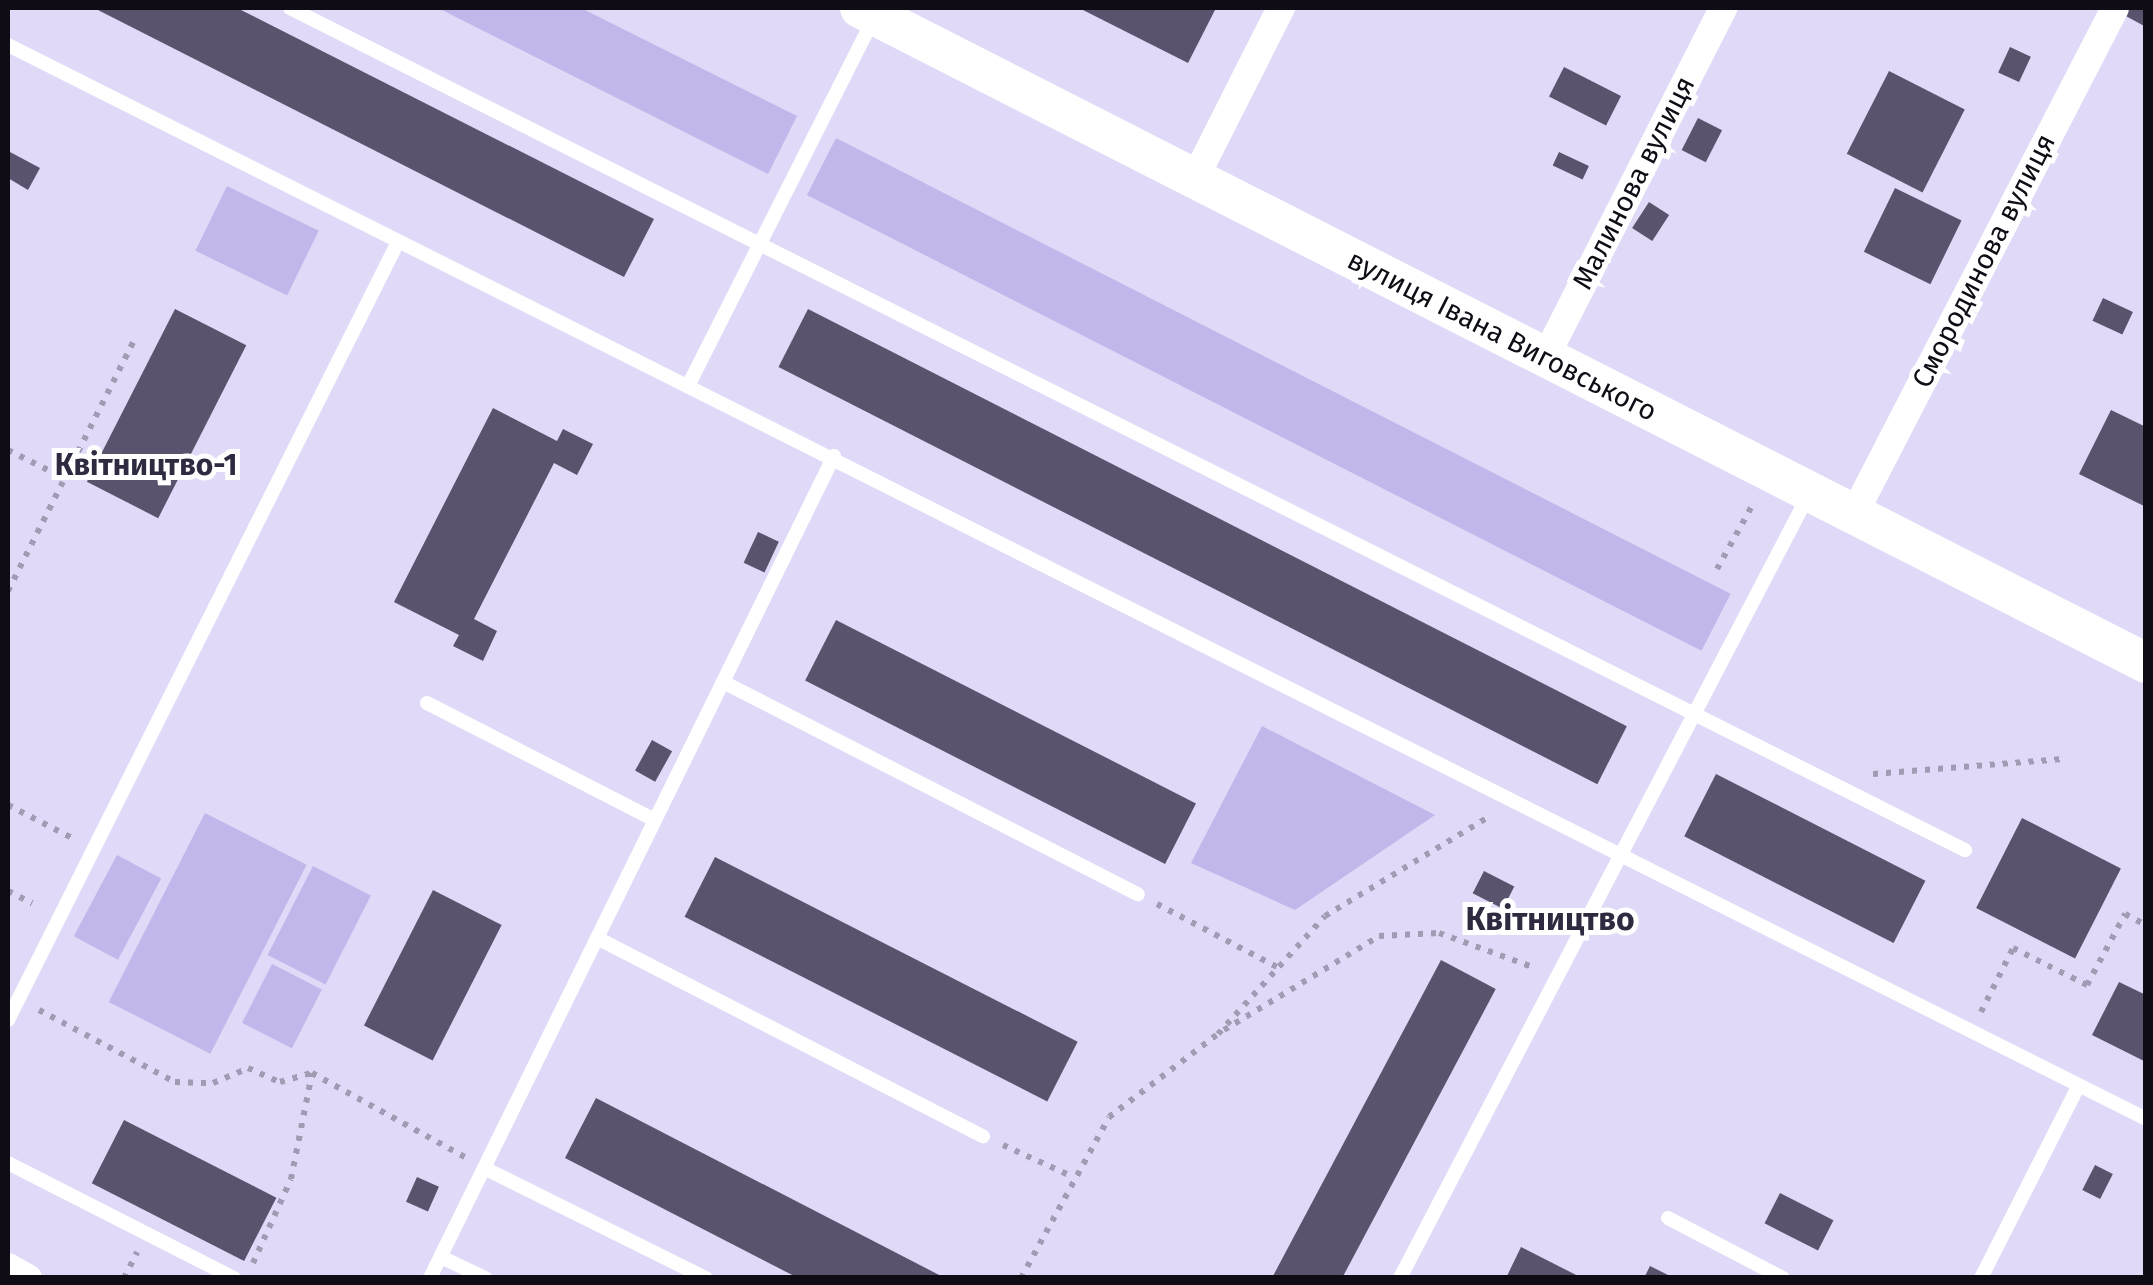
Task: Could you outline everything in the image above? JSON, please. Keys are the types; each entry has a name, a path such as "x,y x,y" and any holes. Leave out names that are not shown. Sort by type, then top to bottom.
{"main road":[{"name":"вулиця Івана Виговського","path":"867,11 2146,663"}],"street":[{"path":"1194,180 1281,8"},
{"name":"Малинова вулиця","path":"1545,358 1724,8"},
{"name":"Смородинова вулиця","path":"1854,514 2115,8"},
{"path":"8,1267 28,1278"}],"lane":[{"path":"290,8 1965,850"},
{"path":"688,384 867,11"},
{"path":"8,46 834,456 2146,1119"},
{"path":"8,1020 398,242"},
{"path":"430,1278 834,456"},
{"path":"1400,1278 1624,856 1810,492"},
{"path":"723,682 1138,894"},
{"path":"427,703 656,820"},
{"path":"597,938 984,1136"},
{"path":"1981,1278 2079,1086"},
{"path":"8,1163 234,1278"},
{"path":"484,1168 706,1278"},
{"path":"1668,1218 1783,1278"},
{"path":"440,1257 485,1278"}],"path":[{"path":"8,590 135,338"},
{"path":"8,450 64,478"},
{"path":"1717,569 1770,472"},
{"path":"1822,778 2065,759"},
{"path":"1218,1034 1325,916 1513,802"},
{"path":"8,805 93,849"},
{"path":"8,891 32,903"},
{"path":"1138,894 1277,967"},
{"path":"1972,1031 2014,948 2087,985 2125,914 2146,925"},
{"path":"1021,1278 1071,1176 1109,1117 1218,1034 1379,936 1439,932 1559,976"},
{"path":"18,999 175,1082 213,1083 248,1068 280,1082 312,1073 484,1168"},
{"path":"245,1278 291,1179 312,1073"},
{"path":"984,1136 1071,1176"}],"shaded area":[{"path":"438,8 581,8 797,116 768,174"},
{"path":"836,138 1731,594 1702,651 807,195"},
{"path":"227,186 319,231 287,295 195,251"},
{"path":"1262,726 1435,815 1295,910 1191,863"},
{"path":"205,813 307,865 210,1054 109,1002"},
{"path":"117,855 161,878 118,960 74,936"},
{"path":"313,866 371,896 326,985 268,955"},
{"path":"272,964 322,989 292,1048 242,1023"}],"building":[{"path":"94,8 237,8 654,219 624,277"},
{"path":"1079,8 1216,8 1188,63"},
{"path":"2128,8 2146,8 2146,27 2124,15"},
{"path":"2010,47 2031,57 2019,82 1998,72"},
{"path":"1564,67 1621,96 1606,125 1549,96"},
{"path":"1889,71 1965,110 1923,192 1847,154"},
{"path":"1698,118 1722,130 1706,162 1682,150"},
{"path":"10,152 40,168 28,190 8,178"},
{"path":"1559,152 1589,166 1583,180 1553,166"},
{"path":"1895,188 1962,220 1930,284 1864,252"},
{"path":"1649,202 1669,215 1652,241 1632,228"},
{"path":"2103,298 2133,312 2122,335 2092,321"},
{"path":"175,309 246,345 158,518 87,482"},
{"path":"808,309 1627,726 1597,784 778,367"},
{"path":"493,408 557,441 563,429 593,444 577,475 554,463 474,619 497,631 483,661 453,646 459,635 394,602"},
{"path":"2111,410 2146,427 2146,507 2079,474"},
{"path":"758,532 779,542 764,573 744,563"},
{"path":"836,620 1196,803 1165,864 805,681"},
{"path":"652,740 672,751 655,782 635,771"},
{"path":"1716,774 1925,881 1894,943 1684,836"},
{"path":"2022,818 2121,868 2075,958 1976,908"},
{"path":"715,857 1078,1042 1047,1101 685,917"},
{"path":"1484,871 1514,886 1503,909 1473,893"},
{"path":"433,890 502,925 433,1060 364,1025"},
{"path":"1441,960 1496,989 1342,1278 1273,1275"},
{"path":"2119,982 2146,995 2146,1062 2092,1035"},
{"path":"596,1098 945,1278 798,1278 565,1158"},
{"path":"124,1120 276,1198 244,1261 92,1183"},
{"path":"2095,1165 2113,1174 2100,1199 2082,1190"},
{"path":"417,1177 439,1187 428,1211 406,1202"},
{"path":"1780,1193 1833,1220 1818,1251 1765,1223"},
{"path":"1521,1247 1582,1278 1506,1278"},
{"path":"1650,1266 1674,1278 1644,1278"}],"district":[{"name":"Квітництво-1","path":"146,465"},
{"name":"Квітництво","path":"1550,919"}]}
